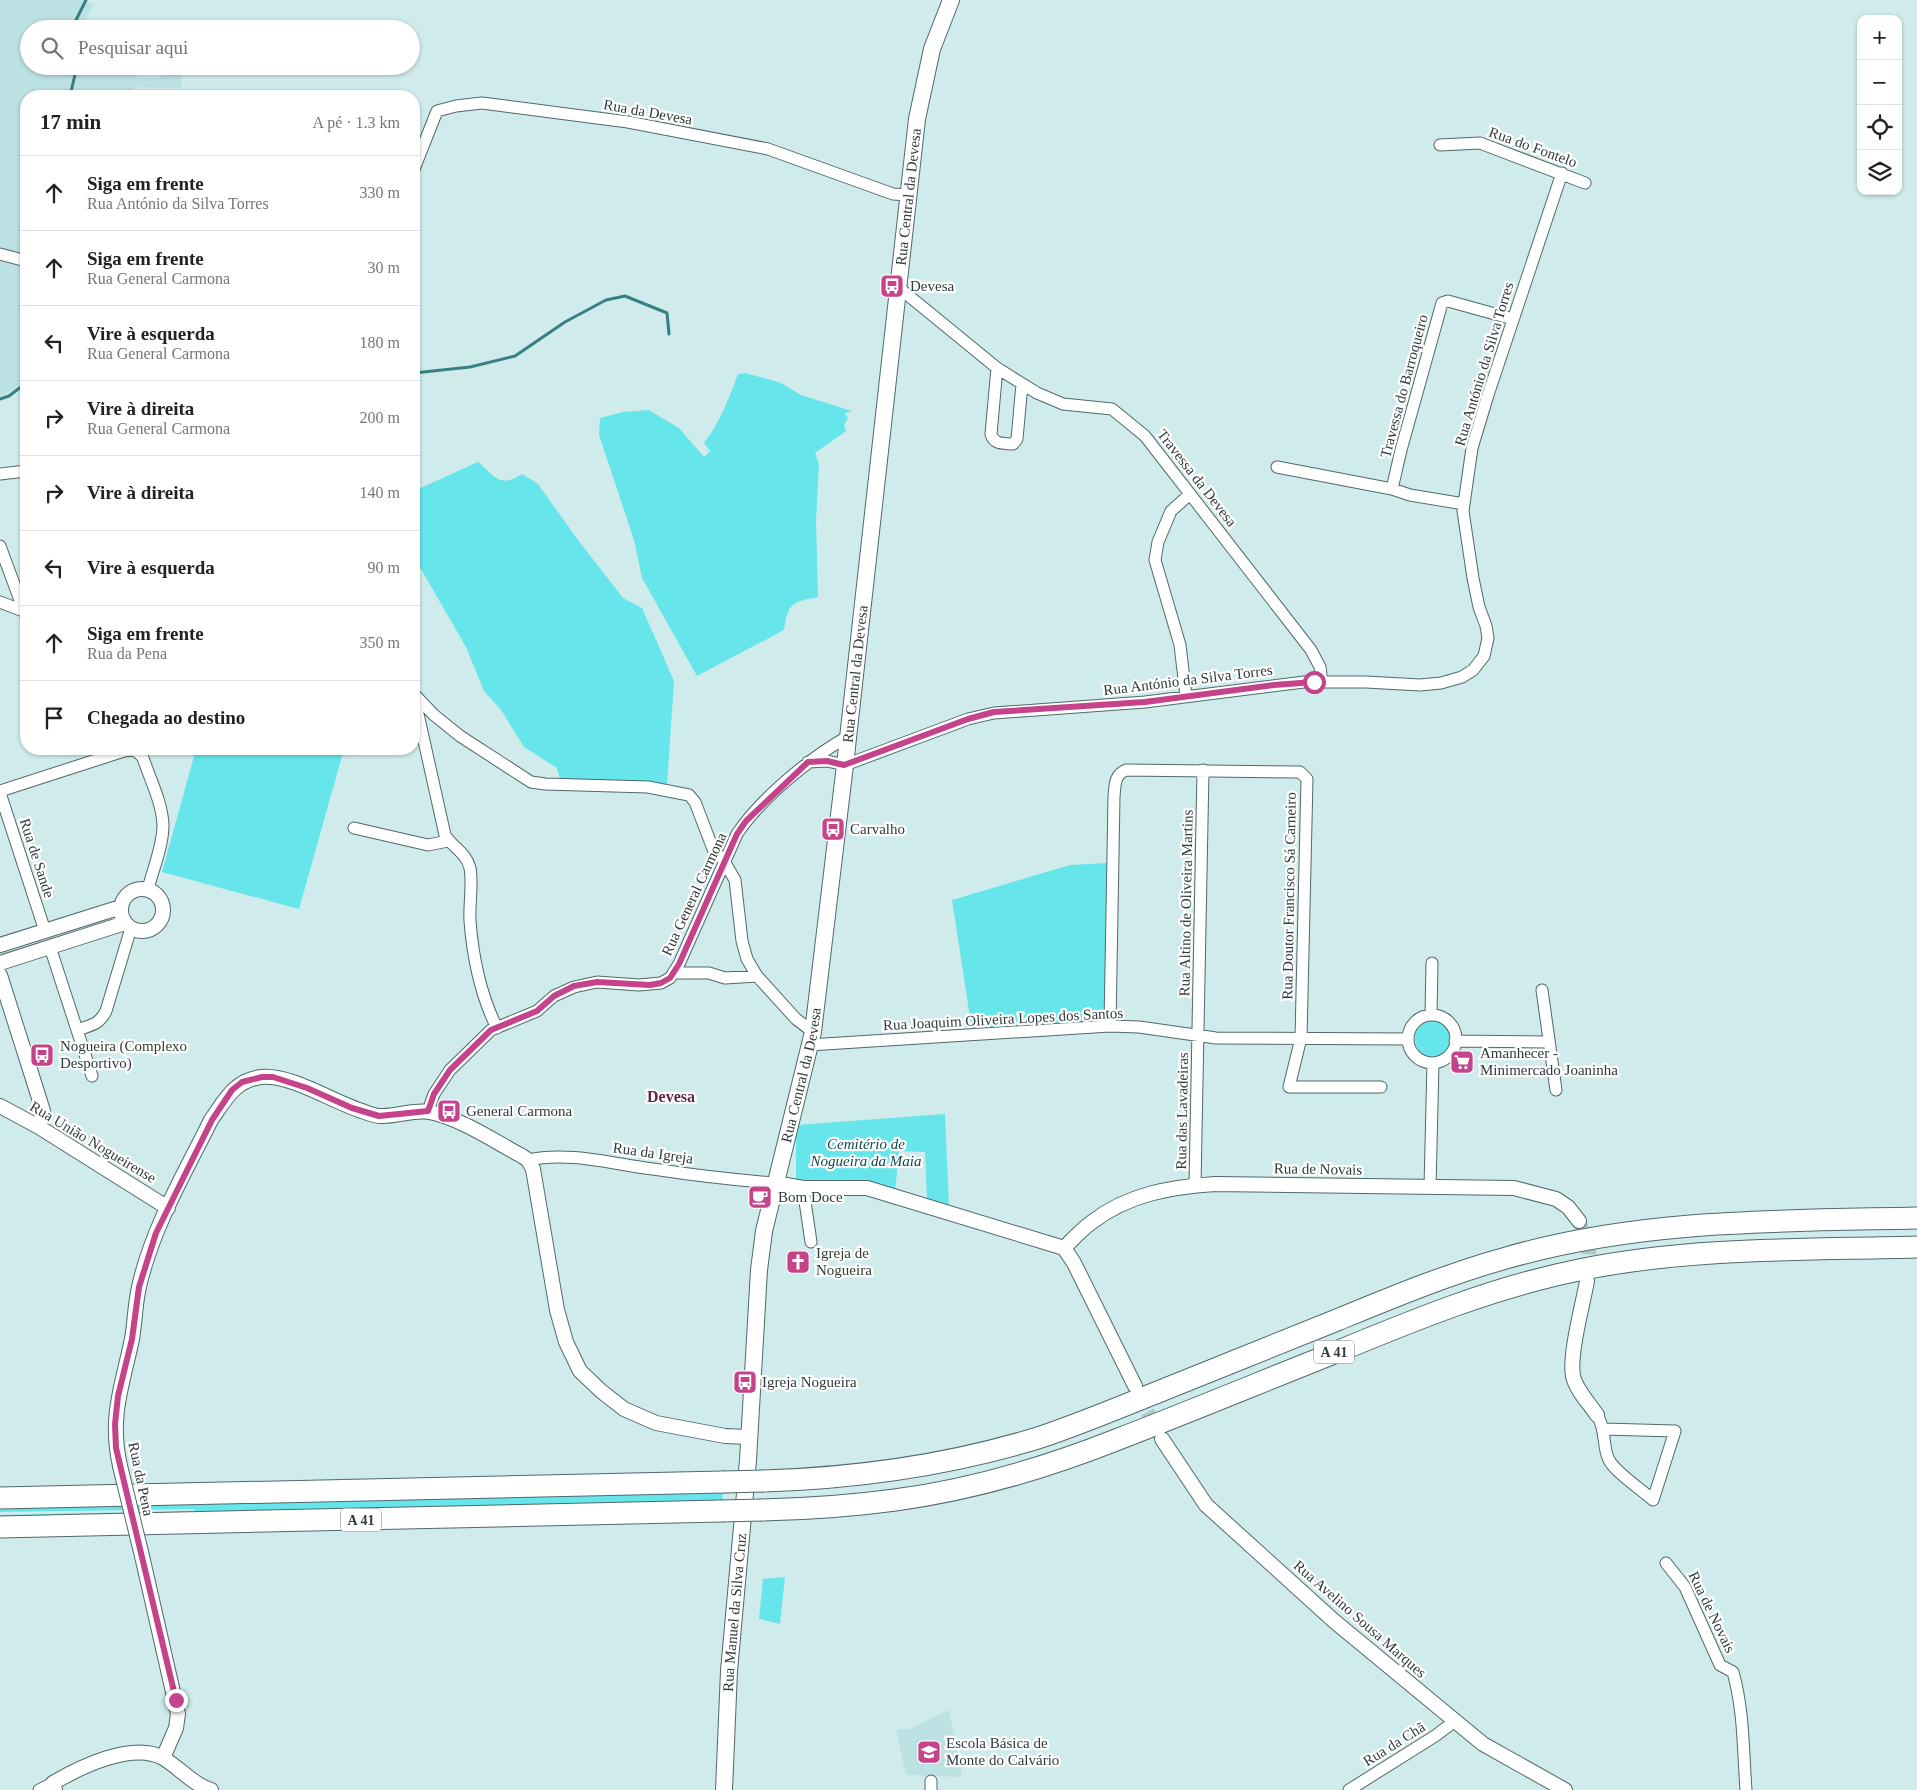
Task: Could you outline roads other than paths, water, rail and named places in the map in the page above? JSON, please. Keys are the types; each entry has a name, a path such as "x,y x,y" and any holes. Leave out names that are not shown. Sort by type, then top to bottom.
{"highway":[{"name":"A 41","path":"0,1498 764,1481 828,1478 902,1470 985,1452 1042,1436 1114,1410 1425,1285 1507,1258 1565,1243 1624,1232 1697,1225 1917,1218"},
{"name":"A 41","path":"0,1527 762,1510 844,1506 896,1500 956,1490 1022,1473 1116,1440 1431,1314 1493,1292 1571,1272 1631,1261 1693,1254 1917,1247"}],"main road":[{"name":"Rua Central da Devesa","path":"749,1437 759,1270 764,1231 811,1038 844,765 917,119 926,71 939,28 951,0"},
{"name":"Rua Manuel da Silva Cruz","path":"724,1790 729,1671 749,1437"}],"street":[{"name":"Rua da Devesa","path":"420,154 437,111 456,106 482,103 628,122 768,149 893,194 908,195"},
{"name":"Rua do Fontelo","path":"1440,146 1480,142 1584,183"},
{"name":"Rua António da Silva Torres","path":"844,765 968,719 994,712 1112,705 1274,685 1366,682 1420,685 1441,683 1462,677 1473,670 1484,656 1488,638 1479,607 1470,562 1463,511 1472,448 1562,173"},
{"path":"0,254 20,259"},
{"name":"Travessa da Devesa","path":"898,287 997,368 1022,384 1037,393 1063,404 1112,409 1145,436 1311,650 1320,667 1322,682"},
{"name":"Travessa do Barroqueiro","path":"1392,489 1442,304 1448,301 1513,318"},
{"path":"997,368 991,434 992,440 997,443 1013,444 1017,439 1022,384"},
{"path":"1278,467 1392,489 1410,495 1464,504"},
{"path":"0,474 20,472"},
{"path":"1186,696 1180,645 1155,560 1158,542 1171,511 1190,494"},
{"path":"0,546 20,598"},
{"path":"0,602 20,609"},
{"path":"420,701 460,736 531,782 648,787 689,795 695,802 713,848 724,861 735,880 742,941 747,959 757,976 796,1018 811,1038"},
{"path":"420,724 440,819 448,841 465,857 470,867 470,920 476,969 487,1008 497,1028"},
{"name":"Rua General Carmona","path":"428,1111 434,1094 450,1070 491,1030 537,1011 554,996 574,986 597,982 650,985 661,983 670,978 679,964 737,834 746,821 808,762 847,737"},
{"path":"0,792 112,755"},
{"path":"141,755 161,811 163,826 161,841 148,889"},
{"path":"808,762 827,761 844,765"},
{"name":"Rua Doutor Francisco Sá Carneiro","path":"1110,1026 1116,779 1120,772 1126,770 1300,772 1307,779 1301,1038 1288,1086 1381,1087"},
{"name":"Rua Altino de Oliveira Martins","path":"1199,1037 1203,770"},
{"name":"Rua de Sande","path":"0,792 45,931"},
{"path":"354,828 428,845 448,841"},
{"path":"0,963 128,926 146,931 157,925 161,920 164,908 154,892 148,889 141,889 128,894 121,907 121,913 128,926 106,1011 102,1019 77,1030"},
{"path":"0,945 121,907"},
{"path":"50,947 92,1076"},
{"path":"1431,1016 1432,964"},
{"path":"673,973 709,973 725,978 757,976"},
{"path":"0,975 40,1098 43,1111 39,1127"},
{"path":"1542,990 1556,1090"},
{"path":"1425,1016 1431,1016 1441,1017 1449,1023 1454,1031 1456,1041 1454,1048 1446,1058 1433,1063 1416,1057 1408,1039 1410,1029 1414,1023 1425,1016"},
{"name":"Rua Joaquim Oliveira Lopes dos Santos","path":"811,1038 1110,1026 1139,1027 1199,1037 1408,1039"},
{"name":"Rua das Lavadeiras","path":"1196,1185 1199,1037"},
{"path":"1456,1041 1550,1042"},
{"path":"1430,1187 1433,1063"},
{"name":"Rua da Pena","path":"163,1758 176,1728 178,1714 116,1448 115,1424 118,1396 132,1339 139,1287 156,1233 212,1120 232,1090 242,1082 262,1077 284,1080 352,1108 379,1116 428,1111"},
{"name":"Rua União Nogueirense","path":"0,1106 39,1127 168,1208"},
{"path":"428,1111 456,1121 528,1160 533,1169 557,1310 566,1342 580,1371 624,1409 656,1424 725,1436 749,1437"},
{"name":"Rua da Igreja","path":"528,1160 544,1157 594,1160 653,1170 775,1183"},
{"path":"775,1183 802,1188 867,1188 1064,1248 1074,1263 1135,1386"},
{"name":"Rua de Novais","path":"1064,1248 1093,1221 1124,1203 1146,1194 1196,1185 1215,1184 1514,1188 1556,1199 1568,1207 1579,1221"},
{"path":"802,1188 811,1242"},
{"path":"1587,1280 1577,1336 1573,1376 1578,1388 1597,1415 1604,1429 1609,1459 1616,1468 1653,1500 1675,1431 1604,1429"},
{"name":"Rua Avelino Sousa Marques","path":"1162,1439 1206,1504 1334,1621 1483,1744 1565,1790"},
{"name":"Rua de Novais","path":"1666,1563 1685,1587 1720,1665 1733,1672 1743,1721 1746,1790"},
{"name":"Rua da Chã","path":"1349,1790 1435,1736 1455,1721"},
{"path":"39,1790 54,1786 74,1771 119,1756 133,1753 149,1753 163,1758 203,1787 212,1790"}],"waterway":[{"path":"76,20 86,0"},
{"path":"71,90 75,75"},
{"path":"420,372 470,367 515,356 565,322 606,300 625,296 667,313 669,334"},
{"path":"0,399 9,396 20,388"}],"tunnel":[{"path":"1579,1221 1589,1249 1588,1276"},
{"path":"1138,1393 1158,1432"}],"place":[{"name":"Devesa","path":"892,286"},
{"name":"Carvalho","path":"833,829"},
{"name":"Nogueira (Complexo Desportivo)","path":"42,1055"},
{"name":"Amanhecer - Minimercado Joaninha","path":"1462,1062"},
{"name":"General Carmona","path":"449,1111"},
{"name":"Bom Doce","path":"760,1197"},
{"name":"Igreja de Nogueira","path":"798,1262"},
{"name":"Igreja Nogueira","path":"745,1382"},
{"name":"Escola Básica de Monte do Calvário","path":"929,1752"}],"district":[{"name":"Devesa","path":"671,1096"}],"park label":[{"name":"Cemitério de Nogueira da Maia","path":"866,1152"}]}
